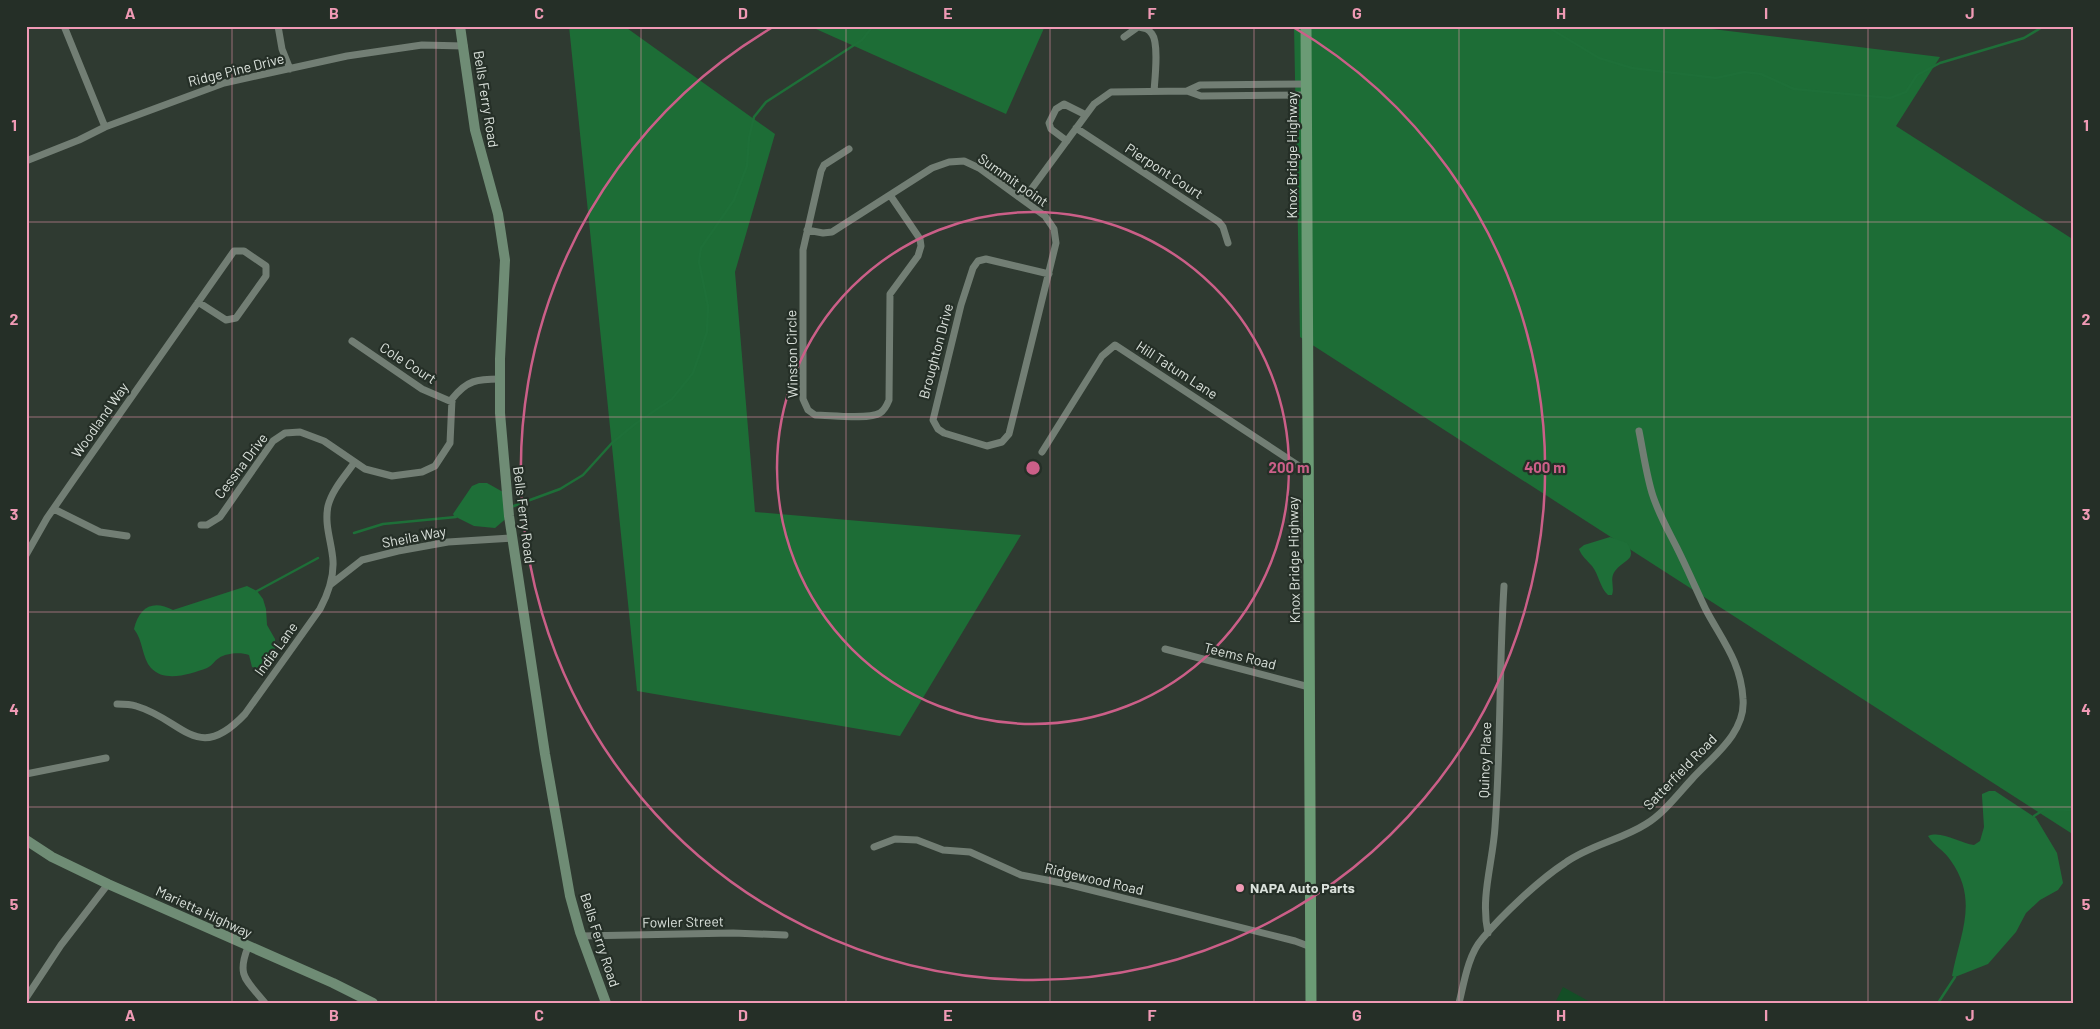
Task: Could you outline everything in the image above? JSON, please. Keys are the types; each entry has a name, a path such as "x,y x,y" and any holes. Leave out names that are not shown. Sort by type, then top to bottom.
{"main road":[{"name":"Bells Ferry Road","path":"460,26 475,130 498,214 505,260 500,378 503,456 512,538 545,754 570,896 606,1003"},
{"name":"Knox Bridge Highway","path":"1306,26 1311,1003"},
{"name":"Marietta Highway","path":"26,840 52,857 108,884 175,912 373,1003"}],"street":[{"path":"64,26 105,127"},
{"path":"278,26 282,49 290,69"},
{"path":"1124,38 1138,27 1147,29 1153,35 1155,44 1154,91"},
{"name":"Ridge Pine Drive","path":"26,161 79,140 105,127 224,83 347,56 391,49 422,45 464,46"},
{"path":"1024,199 1094,104 1111,92 1187,90 1200,85 1307,89"},
{"path":"1187,90 1201,96 1307,89"},
{"path":"1066,141 1051,129 1049,123 1056,109 1064,104 1086,115"},
{"name":"Pierpont Court","path":"1076,128 1219,222 1228,243"},
{"name":"Winston Circle","path":"849,149 824,165 821,171 803,250 803,399 808,410 816,415 871,416 880,413 886,407 889,400 890,294 918,256 921,246 920,239 890,195"},
{"name":"Summit point","path":"807,230 823,233 832,232 932,168 949,162 964,161 979,168 1045,216 1054,229 1056,243 1049,274"},
{"name":"Woodland Way","path":"26,555 54,509 198,302 234,251 244,251 266,266 266,276 236,318 226,320 198,302"},
{"name":"Broughton Drive","path":"986,259 1049,274 1009,434 1002,442 987,446 944,433 938,429 933,420 933,412 972,268 978,261 986,259"},
{"name":"Cole Court","path":"352,341 422,389 452,402"},
{"name":"Hill Tatum Lane","path":"1042,452 1102,356 1115,345 1308,472"},
{"path":"452,402 452,398 468,383 481,379 500,378"},
{"name":"Cessna Drive","path":"201,525 207,525 220,517 273,441 285,433 300,432 309,434 324,441 365,469 392,476 408,476 435,466 450,443 452,402"},
{"name":"Satterfield Road","path":"1459,1003 1473,956 1480,940 1497,922 1565,862 1606,841 1624,836 1648,823 1725,746 1742,714 1744,701 1742,685 1730,650 1707,612 1652,494 1639,430"},
{"name":"India Lane","path":"117,704 136,705 196,736 207,738 218,736 230,730 245,714 320,609 328,594 333,560 328,528 328,507 335,489 354,463"},
{"path":"54,509 100,532 127,536"},
{"name":"Sheila Way","path":"330,585 362,560 448,542 512,538"},
{"name":"Quincy Place","path":"1488,933 1485,918 1486,895 1495,828 1500,645 1504,586"},
{"name":"Teems Road","path":"1165,649 1309,687"},
{"path":"26,774 106,758"},
{"name":"Ridgewood Road","path":"874,847 895,839 917,840 943,850 970,852 1021,875 1067,884 1295,941 1311,947"},
{"path":"26,998 62,945 108,884"},
{"name":"Fowler Street","path":"582,936 733,933 785,935"},
{"path":"248,947 242,962 242,972 265,1003"}],"shaded area":[{"path":"569,26 624,26 775,134 735,272 755,512 1021,535 900,736 637,691"},
{"path":"817,26 1045,26 1006,114 816,29"},
{"path":"1294,26 1688,26 1940,57 1896,126 2074,240 2074,835 1300,337"},
{"path":"479,483 487,483 503,492 509,516 495,528 474,526 453,514 472,486"},
{"path":"1610,537 1627,543 1631,553 1629,559 1613,574 1612,595 1608,595 1592,566 1579,549 1584,545"},
{"path":"247,586 257,591 263,599 267,625 275,639 275,649 270,665 264,670 252,667 249,655 238,653 222,656 207,668 186,675 163,675 151,668 134,629 143,611 159,605 173,610"},
{"path":"1995,791 2036,818 2057,853 2063,883 2058,890 2040,900 2026,913 2016,932 1988,964 1955,977 1952,976 1965,917 1964,890 1951,861 1928,836 1945,836 1974,845 1980,841 1984,827 1982,794"},
{"path":"1563,987 1592,1003 1555,1003"}],"waterway":[{"path":"511,507 560,489 583,475 612,443 635,424 672,399 693,373 707,332 708,306 699,262 701,248 734,200 747,166 749,138 754,117 766,102 862,40 873,26"},
{"path":"1546,26 1599,58 1632,68 1716,78 1744,72 1761,74 1794,89 1890,98 1906,92 1917,75 1940,63 2024,38 2044,26"},
{"path":"354,533 383,524 456,517"},
{"path":"257,591 318,558"},
{"path":"2034,816 2045,809 2074,810"},
{"path":"1938,1003 1955,977"}],"place":[{"name":"NAPA Auto Parts","path":"1240,888"}]}
